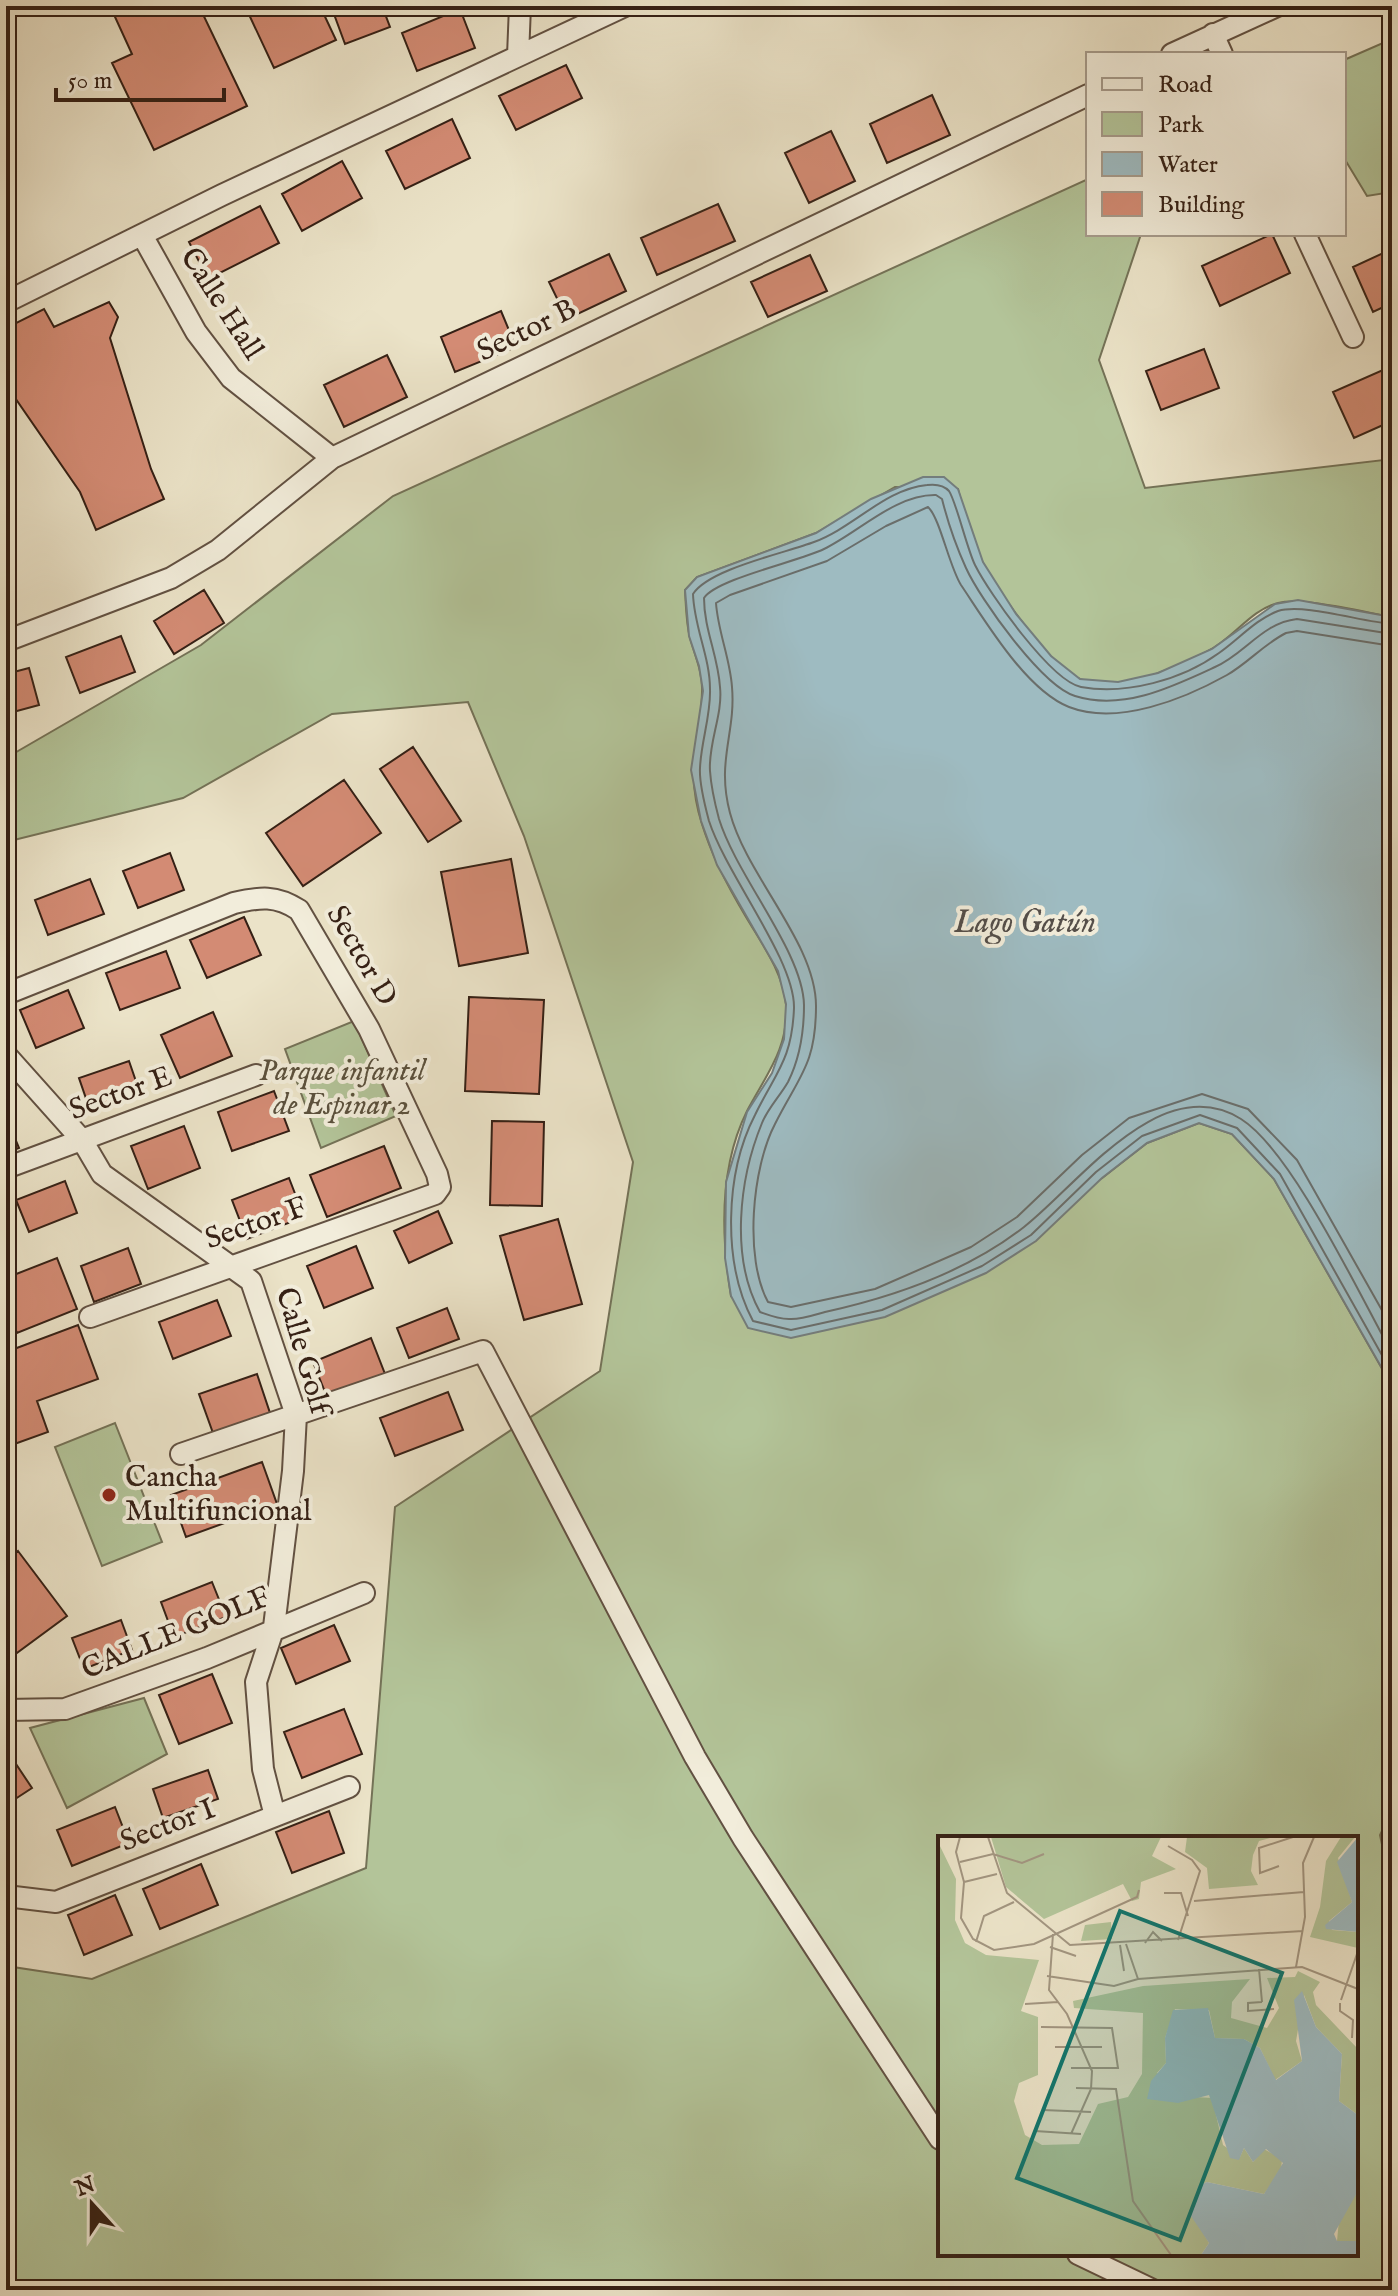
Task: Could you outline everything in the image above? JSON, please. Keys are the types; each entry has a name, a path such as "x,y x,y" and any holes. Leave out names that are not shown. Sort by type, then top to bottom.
{"street":[{"path":"518,56 520,6"},
{"path":"6,302 625,6"},
{"path":"1176,52 1277,6"},
{"path":"1213,34 1221,52"},
{"name":"Sector B","path":"6,641 171,578 218,550 332,458 1086,96"},
{"name":"Calle Hall","path":"142,235 196,332 231,378 332,458"},
{"path":"1306,236 1353,337"},
{"name":"Sector D","path":"6,994 234,903 263,897 283,899 299,910 369,1029 440,1187"},
{"name":"Calle Golf","path":"6,1055 82,1140 102,1174 251,1281 296,1415 293,1471 274,1627 256,1682 263,1769 275,1816"},
{"name":"Sector E","path":"6,1168 256,1075"},
{"name":"Sector F","path":"90,1317 231,1264 435,1194 440,1187"},
{"path":"181,1454 483,1351 695,1757 743,1838 938,2136"},
{"name":"CALLE GOLF","path":"6,1710 65,1709 207,1658 274,1627 364,1593"},
{"name":"Sector I","path":"6,1896 56,1902 349,1787"},
{"path":"1082,2256 1153,2290"}],"green space":[{"path":"1392,39 1392,192 1367,196 1346,161 1346,59"},
{"path":"1086,180 1086,236 1140,236 1099,360 1145,488 1392,459 1392,617 1318,603 1278,603 1250,618 1208,651 1163,671 1129,681 1096,683 1080,679 1068,672 1040,645 983,563 971,536 958,489 895,487 816,533 697,577 685,590 689,632 702,685 694,772 697,805 721,872 776,970 786,1005 780,1048 747,1111 731,1155 724,1226 731,1296 1102,1178 1147,1143 1199,1123 1232,1134 1274,1179 1392,1386 1392,1810 1380,1835 1392,1891 1392,2290 6,2290 6,1966 92,1979 366,1868 395,1507 600,1371 633,1162 524,836 468,702 332,714 183,798 6,842 6,758 201,645 393,496"},
{"name":"Parque infantil de Espinar 2","path":"354,1021 396,1116 321,1148 285,1049"},
{"name":"Cancha Multifuncional","path":"115,1423 162,1542 102,1566 55,1447"},
{"path":"144,1698 167,1754 67,1808 30,1728"}],"water":[{"name":"Lago Gatún","path":"923,477 944,477 958,489 983,562 1016,614 1051,656 1080,679 1118,682 1158,673 1212,649 1275,604 1298,600 1392,617 1392,1386 1274,1179 1232,1134 1199,1123 1147,1143 1102,1178 1036,1241 986,1273 885,1317 791,1338 748,1328 731,1296 725,1258 726,1182 747,1112 772,1073 784,1039 786,1004 778,971 717,865 701,821 691,770 703,691 689,636 685,590 697,577 816,533 871,499"}],"building":[{"path":"110,6 199,6 247,106 154,150 112,63 132,54"},
{"path":"245,6 320,6 336,40 274,68"},
{"path":"331,6 382,6 390,27 345,44"},
{"path":"460,9 475,48 417,71 402,33"},
{"path":"566,65 582,98 516,130 499,96"},
{"path":"932,95 950,135 887,163 870,124"},
{"path":"452,119 470,158 405,189 386,151"},
{"path":"831,131 855,181 809,203 785,153"},
{"path":"342,161 362,198 302,231 282,194"},
{"path":"718,204 735,241 657,275 641,238"},
{"path":"260,206 279,243 208,279 189,242"},
{"path":"1273,236 1290,273 1220,306 1202,266"},
{"path":"1392,249 1392,303 1373,312 1353,267"},
{"path":"609,254 626,291 567,319 549,282"},
{"path":"810,255 827,291 768,317 751,282"},
{"path":"109,302 118,317 110,338 151,469 164,499 96,530 80,492 13,395 6,394 6,328 44,309 54,327"},
{"path":"501,311 516,347 455,372 441,337"},
{"path":"1204,349 1219,388 1161,410 1146,371"},
{"path":"387,355 407,397 344,427 324,385"},
{"path":"1392,366 1392,421 1354,438 1333,392"},
{"path":"204,590 224,623 174,654 154,621"},
{"path":"121,636 135,672 80,693 66,657"},
{"path":"29,668 39,705 6,714 6,674"},
{"path":"413,747 461,821 428,842 380,769"},
{"path":"344,780 381,833 303,886 266,833"},
{"path":"170,853 184,890 138,908 123,871"},
{"path":"511,859 528,953 459,966 441,872"},
{"path":"90,879 104,914 48,935 35,900"},
{"path":"244,917 261,955 207,978 190,940"},
{"path":"166,951 180,988 120,1010 106,973"},
{"path":"68,990 84,1028 36,1048 20,1010"},
{"path":"469,997 544,1000 539,1094 465,1091"},
{"path":"213,1012 232,1056 180,1078 161,1035"},
{"path":"129,1061 141,1096 91,1113 79,1078"},
{"path":"274,1091 289,1131 232,1151 218,1112"},
{"path":"6,1117 19,1148 6,1153"},
{"path":"492,1121 544,1122 542,1206 490,1205"},
{"path":"184,1126 200,1168 148,1189 131,1146"},
{"path":"384,1146 401,1188 327,1217 310,1175"},
{"path":"289,1178 304,1217 247,1239 232,1200"},
{"path":"65,1181 77,1213 29,1232 16,1200"},
{"path":"438,1211 452,1243 409,1263 394,1231"},
{"path":"558,1219 582,1304 524,1320 500,1236"},
{"path":"356,1246 373,1288 324,1308 307,1266"},
{"path":"128,1248 141,1284 94,1302 81,1266"},
{"path":"57,1258 77,1309 17,1333 6,1305 6,1278"},
{"path":"217,1300 231,1336 173,1359 159,1322"},
{"path":"447,1308 459,1339 409,1358 397,1328"},
{"path":"78,1325 98,1379 37,1401 48,1432 6,1447 6,1352"},
{"path":"371,1338 385,1374 327,1397 313,1362"},
{"path":"257,1374 270,1413 213,1433 199,1394"},
{"path":"448,1392 463,1430 395,1456 380,1418"},
{"path":"262,1462 277,1504 186,1537 171,1495"},
{"path":"18,1551 67,1616 6,1661 6,1560"},
{"path":"212,1582 226,1617 174,1637 161,1602"},
{"path":"121,1620 132,1650 84,1669 72,1638"},
{"path":"334,1625 350,1661 296,1684 281,1648"},
{"path":"212,1674 232,1723 179,1744 159,1695"},
{"path":"344,1709 362,1754 302,1778 284,1732"},
{"path":"6,1749 32,1788 6,1805"},
{"path":"208,1770 218,1799 163,1818 153,1789"},
{"path":"115,1807 129,1843 72,1866 57,1830"},
{"path":"329,1811 344,1853 292,1873 276,1832"},
{"path":"201,1864 218,1905 160,1929 143,1889"},
{"path":"115,1895 132,1935 84,1955 68,1915"}],"place":[{"name":"Cancha Multifuncional","path":"109,1495"}]}
